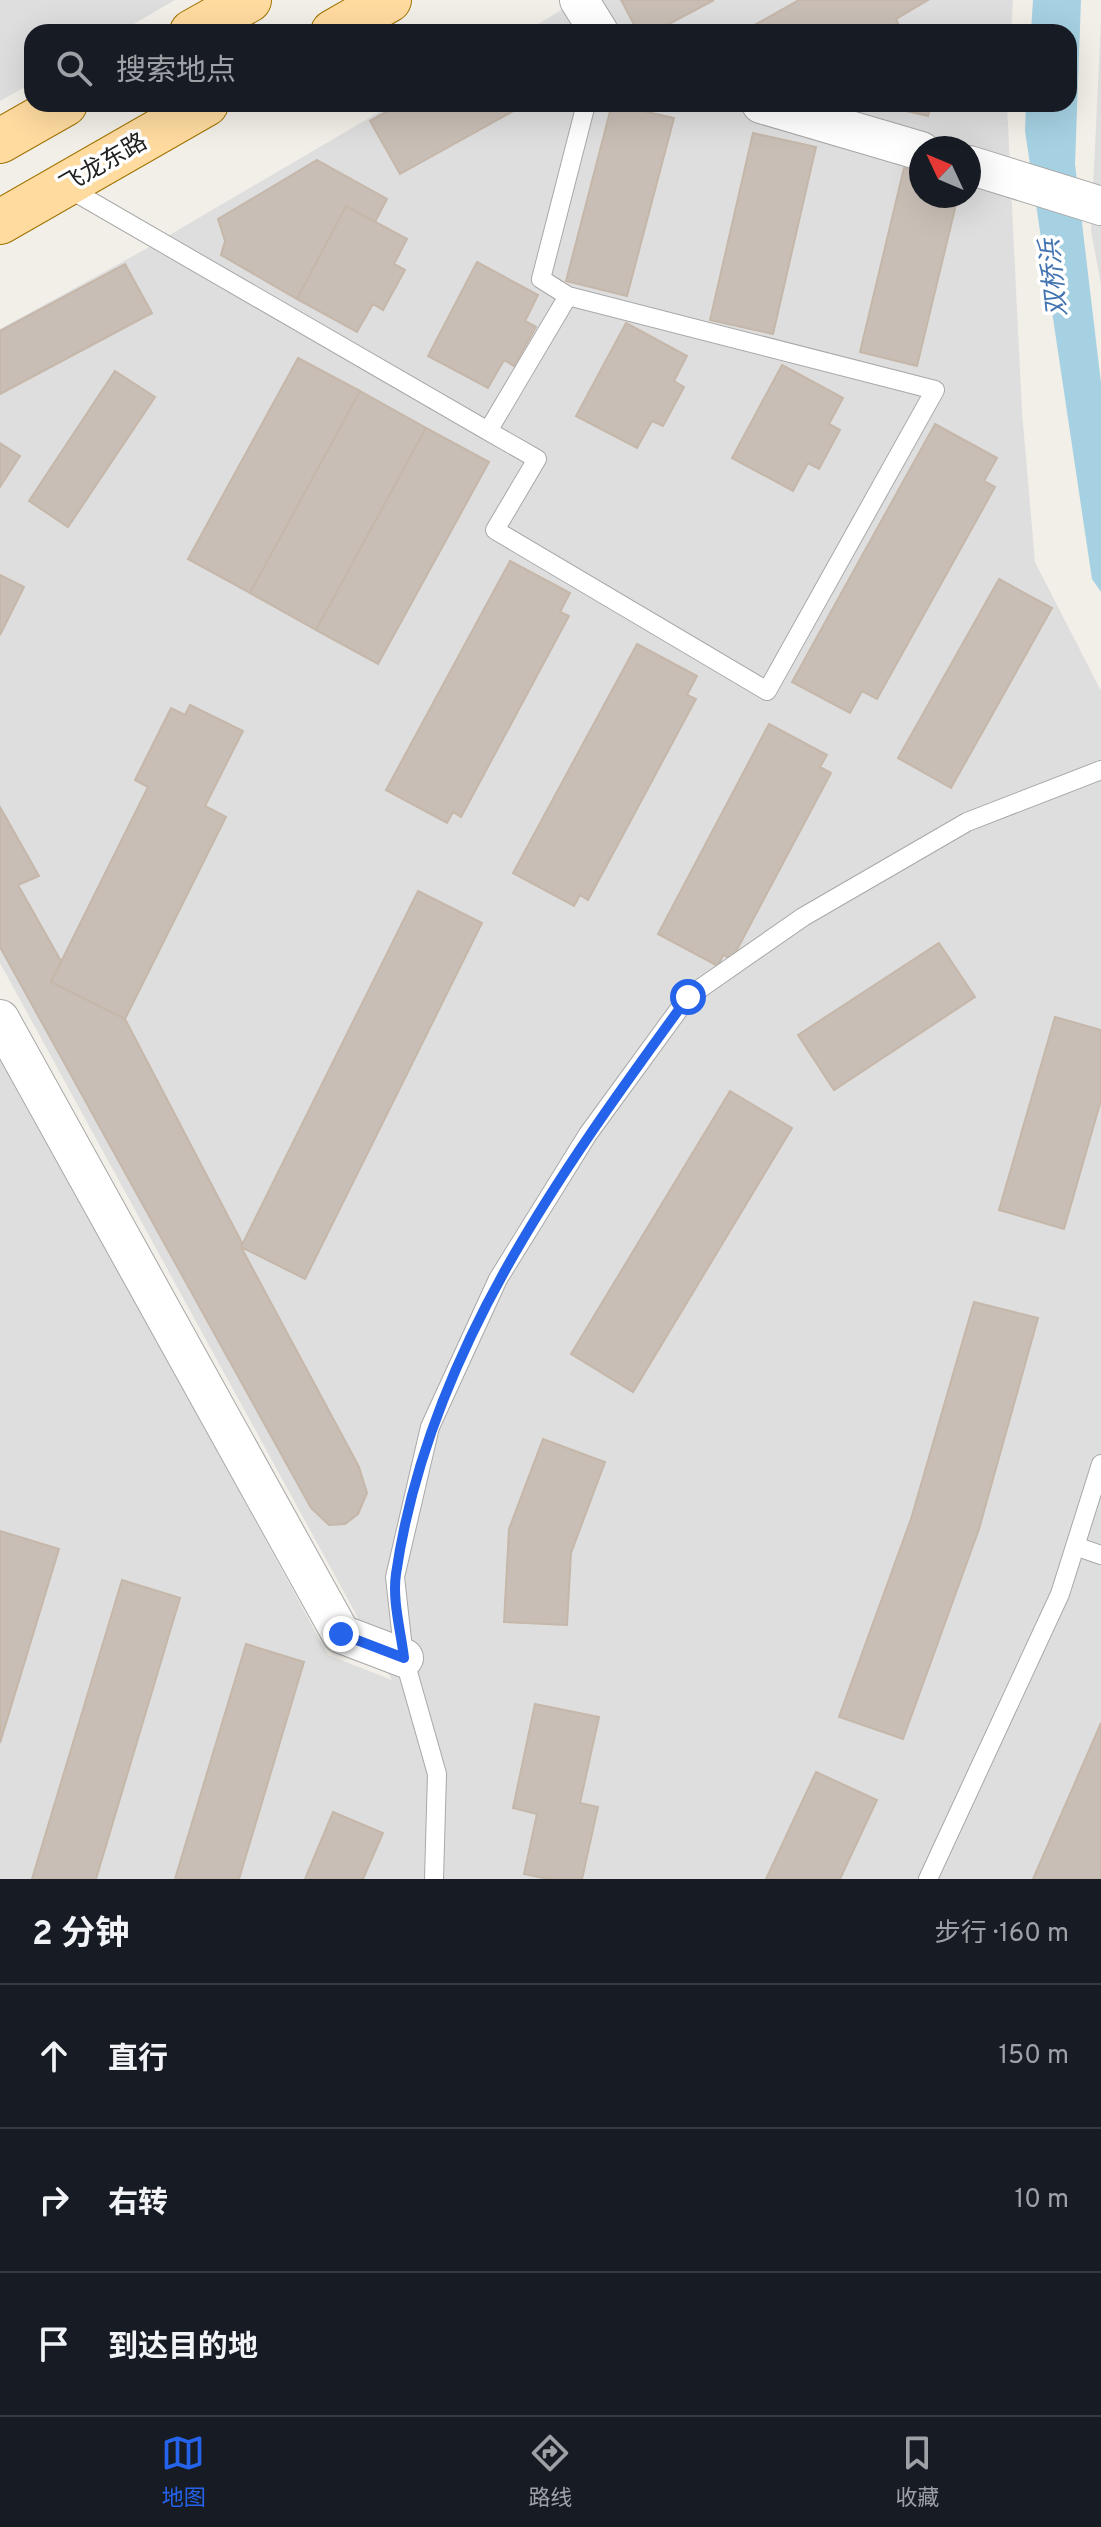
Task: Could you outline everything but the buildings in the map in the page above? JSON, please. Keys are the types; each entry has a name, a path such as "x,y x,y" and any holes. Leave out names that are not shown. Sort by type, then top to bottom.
{"main road":[{"path":"206,24 249,0"},
{"path":"347,24 389,0"},
{"path":"0,141 51,112"},
{"name":"飞龙东路","path":"0,222 192,112"}],"street":[{"path":"579,0 594,24"},
{"path":"788,112 909,147"},
{"path":"981,168 1101,206"},
{"path":"0,1019 341,1634 404,1658"}],"lane":[{"path":"64,185 537,459 495,530 767,691 935,390 568,296 541,279 584,112"},
{"path":"488,431 568,296"},
{"path":"434,1879 437,1774 404,1658 395,1577 430,1427 498,1279 588,1134 688,997 803,917 967,822 1101,770"},
{"path":"928,1879 1060,1594 1101,1464"},
{"path":"1075,1546 1101,1555"}],"shaded area":[{"path":"0,0 175,0 134,24 24,24 24,88 0,101"},
{"path":"578,0 1013,0 1012,24 538,24"},
{"path":"1101,20 1101,284 1091,231"},
{"path":"379,112 1007,112 1022,412 1035,562 1101,691 1101,1879 0,1879 0,1051 328,1655 392,1680 0,963 0,329 144,250"}],"water":[{"path":"1033,0 1081,0 1077,109 1077,24 1032,24"},
{"name":"双桥浜","path":"1026,112 1077,112 1075,164 1101,383 1101,592 1092,579 1025,131"}],"route":[{"path":"341,1634 404,1658 395,1577 430,1427 498,1279 588,1134 688,997"}]}
